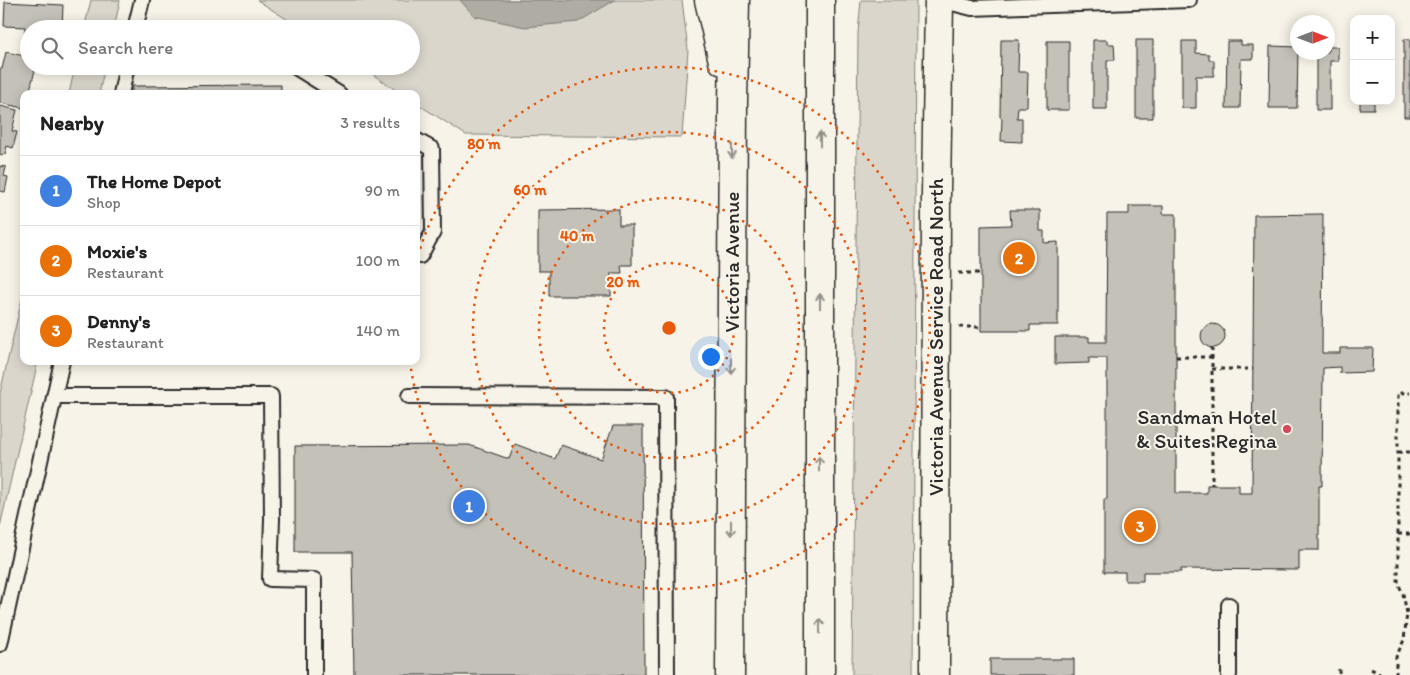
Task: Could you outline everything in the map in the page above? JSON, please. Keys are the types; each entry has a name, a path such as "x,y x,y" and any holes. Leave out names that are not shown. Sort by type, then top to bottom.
{"main road":[{"path":"709,0 733,102"},
{"name":"Victoria Avenue","path":"730,675 735,0"},
{"path":"820,0 820,675"},
{"name":"Victoria Avenue Service Road North","path":"935,675 936,194 939,0"}],"lane":[{"path":"137,20 142,0"},
{"path":"939,0 972,8 1189,0"},
{"path":"122,90 125,75"},
{"path":"309,75 333,90"},
{"path":"420,142 432,149 433,232 420,256"},
{"path":"0,644 61,365"},
{"path":"54,396 270,396 272,519 270,579 314,580 314,675"},
{"path":"409,396 666,398 667,675"},
{"path":"1229,605 1229,675"}],"path":[{"path":"1212,348 1212,485"},
{"path":"1176,357 1212,356"},
{"path":"1212,369 1253,370"},
{"path":"1396,675 1396,657 1408,626 1406,604 1398,583 1398,393 1410,393"},
{"path":"1398,452 1410,452"},
{"path":"1398,534 1410,534"},
{"path":"1339,669 1339,675"},
{"path":"1371,669 1382,675"}],"shaded area":[{"path":"91,0 120,0 116,20 86,20"},
{"path":"257,0 682,0 688,50 682,137 466,135 420,106 420,90 396,90 374,75 420,75 420,20 288,20"},
{"path":"460,0 615,0 578,22 525,27 474,16"},
{"path":"861,0 916,0 913,675 852,675 858,33"},
{"path":"73,75 103,75 100,90 70,90"},
{"path":"20,307 20,365 37,365 0,527 0,393"}],"building":[{"path":"5,2 63,5 62,20 20,20 20,27 4,26"},
{"path":"1404,39 1410,39 1410,117 1404,117"},
{"path":"1001,40 1019,40 1018,72 1028,72 1027,107 1018,107 1017,118 1022,118 1022,142 1001,141"},
{"path":"1093,40 1107,40 1107,44 1114,44 1115,60 1107,60 1107,109 1093,109"},
{"path":"1136,40 1153,40 1153,118 1136,118"},
{"path":"1047,41 1069,41 1069,110 1047,110"},
{"path":"1182,41 1196,41 1196,53 1209,54 1209,60 1214,60 1214,76 1196,76 1196,108 1182,108"},
{"path":"1227,41 1241,41 1241,45 1253,45 1253,59 1241,59 1240,108 1226,108"},
{"path":"1270,46 1290,47 1290,60 1298,60 1297,108 1269,108"},
{"path":"1335,47 1338,47 1338,61 1330,61 1330,110 1316,110 1316,60 1335,60"},
{"path":"6,52 20,55 20,75 34,75 30,90 20,90 20,107 0,103 0,69 2,69"},
{"path":"281,85 281,90 132,90 132,86"},
{"path":"1360,105 1374,105 1374,109 1360,109"},
{"path":"0,106 17,110 12,131 17,132 13,148 7,146 5,154 0,155"},
{"path":"0,166 6,167 4,176 8,177 5,192 0,191"},
{"name":"Sandman Hotel & Suites Regina","path":"1129,206 1163,206 1163,214 1176,214 1176,493 1207,493 1207,485 1239,485 1239,493 1252,493 1254,215 1323,214 1322,353 1340,353 1340,348 1373,348 1372,372 1340,373 1340,367 1323,368 1322,486 1319,486 1319,550 1299,550 1299,570 1181,569 1181,572 1143,572 1143,581 1125,581 1125,572 1104,572 1104,499 1107,499 1107,358 1089,358 1089,363 1055,364 1055,337 1089,337 1089,342 1106,342 1107,214 1129,214"},
{"path":"619,209 619,225 632,225 632,265 621,265 622,273 611,273 611,296 549,296 549,271 538,271 538,210"},
{"path":"1010,210 1040,210 1040,231 1044,231 1044,243 1058,242 1058,325 1030,325 1030,331 981,331 981,226 1011,225"},
{"path":"1213,324 1221,328 1225,336 1221,344 1213,348 1205,344 1201,336 1205,328"},
{"path":"613,426 643,426 644,675 354,675 352,552 295,552 295,446 469,445 509,459 515,444 555,459 561,445 601,459"},
{"path":"990,659 1074,659 1074,675 990,675"}],"place":[{"name":"Moxie's","path":"1019,258"},
{"name":"Sandman Hotel & Suites Regina","path":"1287,429"},
{"name":"The Home Depot","path":"469,506"},
{"name":"Denny's","path":"1140,526"}]}
